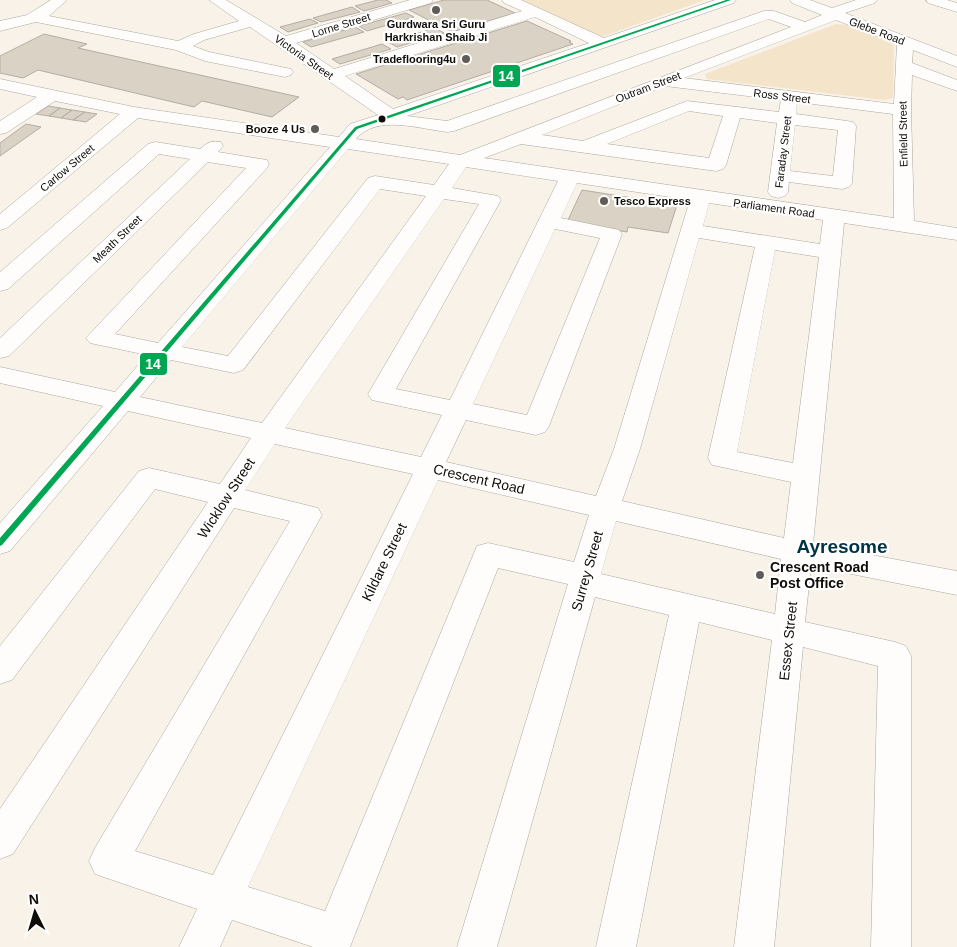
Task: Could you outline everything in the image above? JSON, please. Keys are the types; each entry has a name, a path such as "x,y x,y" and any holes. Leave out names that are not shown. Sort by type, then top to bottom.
{"street":[{"path":"0,26 22,23 36,18 60,0"},
{"name":"Victoria Street","path":"216,0 284,42 386,117"},
{"path":"509,0 536,12 597,45 627,64 662,81"},
{"path":"0,543 356,128 729,0"},
{"name":"Glebe Road","path":"797,0 957,62"},
{"path":"933,0 957,8"},
{"name":"Lorne Street","path":"284,42 414,1"},
{"name":"Outram Street","path":"461,161 662,81 805,27 861,1"},
{"path":"331,75 536,12"},
{"path":"386,117 448,127 769,14 805,27"},
{"path":"36,18 180,46 206,56 285,72"},
{"path":"180,46 211,33 252,22"},
{"path":"182,28 211,33"},
{"name":"Enfield Street","path":"904,219 902,110 905,42"},
{"path":"904,66 957,86"},
{"name":"Ross Street","path":"662,81 902,110"},
{"name":"Parliament Road","path":"0,84 50,96 134,112 701,197 778,191 834,216 904,219 957,234"},
{"path":"639,90 680,109"},
{"path":"0,129 50,96"},
{"name":"Faraday Street","path":"778,191 790,97"},
{"path":"583,147 687,106 847,126 842,183 778,191"},
{"name":"Carlow Street","path":"0,224 134,112"},
{"path":"519,138 716,165 733,112"},
{"name":"Meath Street","path":"0,351 233,127"},
{"path":"0,284 155,148 260,164 98,338 234,365 375,182 491,200 381,394 536,426 612,234 548,222"},
{"name":"Wicklow Street","path":"0,841 268,433 461,161"},
{"name":"Kildare Street","path":"199,947 570,178"},
{"name":"Surrey Street","path":"476,947 605,508 627,449 701,197"},
{"name":"Essex Street","path":"754,947 834,216"},
{"path":"692,231 830,252"},
{"path":"766,243 722,458 806,475"},
{"name":"Crescent Road","path":"0,375 429,468 798,552 957,583"},
{"path":"0,670 150,478 308,515 108,862 335,934 488,554 686,606 895,656 891,947"},
{"path":"616,947 686,606"}],"shaded area":[{"path":"522,0 705,0 601,37"},
{"path":"836,24 847,25 892,42 894,45 893,98 884,100 707,79 705,74"}],"building":[{"path":"378,0 386,0 392,3 364,11 355,6"},
{"path":"444,0 487,0 515,13 452,32 409,10"},
{"path":"352,7 360,12 321,22 313,18"},
{"path":"406,13 414,17 367,31 359,26"},
{"path":"310,19 318,23 288,32 280,27"},
{"name":"Tradeflooring4u","path":"527,21 571,41 569,42 573,44 407,100 403,97 398,99 356,74"},
{"path":"355,27 364,32 311,47 303,42"},
{"path":"435,28 444,33 397,47 388,42"},
{"path":"44,34 87,44 78,48 299,97 272,117 202,101 194,107 38,70 23,78 0,73 0,56"},
{"path":"382,44 391,49 340,64 332,59"},
{"path":"48,106 60,108 49,116 36,114"},
{"path":"60,108 72,110 61,118 49,116"},
{"path":"72,110 85,112 73,120 61,118"},
{"path":"85,112 97,114 86,122 73,120"},
{"path":"26,124 41,127 0,156 0,143"},
{"path":"582,190 677,205 668,233 628,227 627,232 567,222"}],"transit line":[{"name":"14","path":"0,543 356,128 729,0"}],"place":[{"name":"Gurdwara Sri Guru Harkrishan Shaib Ji","path":"436,10"},
{"name":"Tradeflooring4u","path":"466,59"},
{"name":"Booze 4 Us","path":"315,129"},
{"name":"Tesco Express","path":"604,201"},
{"name":"Crescent Road Post Office","path":"760,575"}],"district":[{"name":"Ayresome","path":"842,546"}]}
